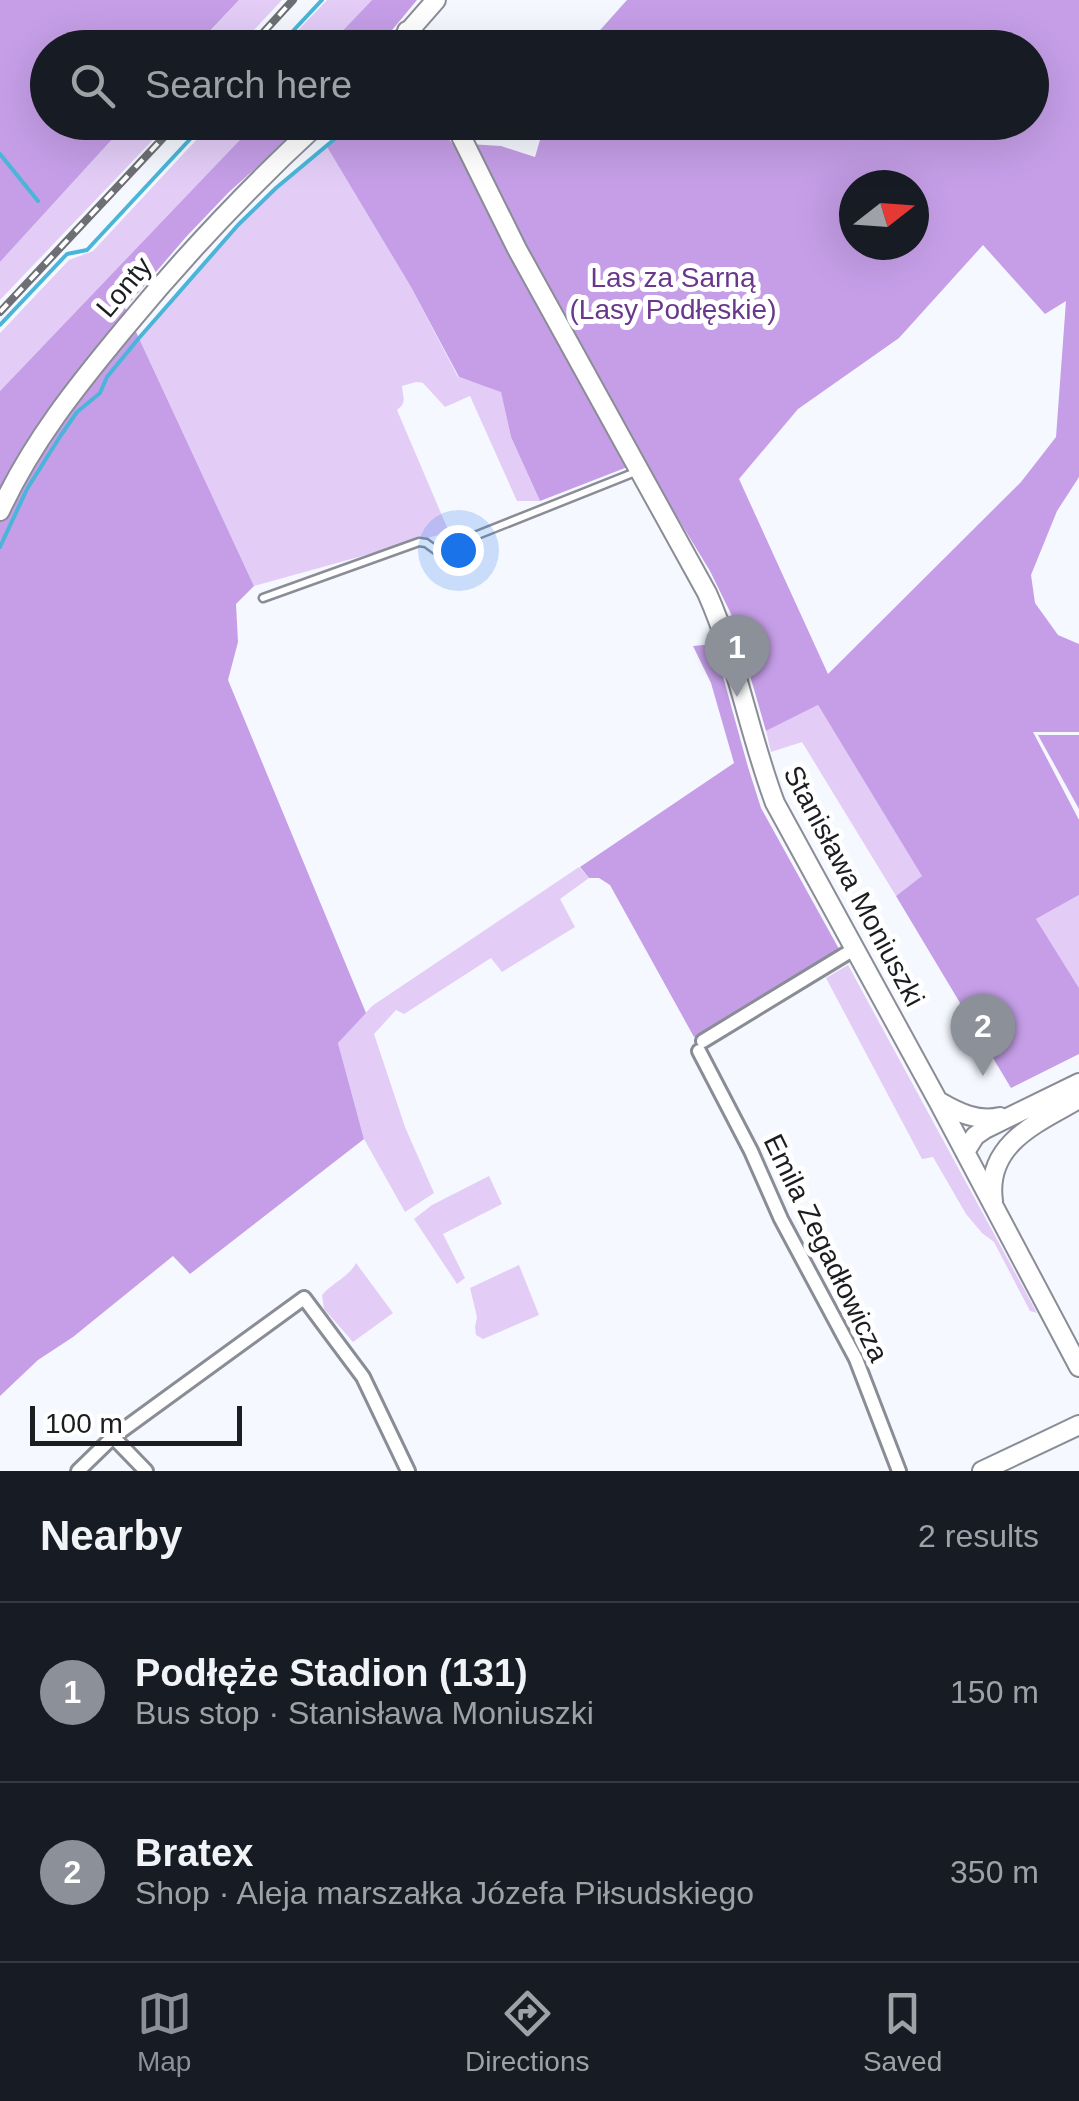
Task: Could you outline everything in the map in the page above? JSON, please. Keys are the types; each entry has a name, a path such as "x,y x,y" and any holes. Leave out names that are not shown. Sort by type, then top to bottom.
{"street":[{"path":"408,30 436,0"},
{"name":"Lonty","path":"0,511 54,415 223,214 301,140"},
{"name":"Stanisława Moniuszki","path":"462,140 517,250 715,610 774,802 1079,1367"},
{"name":"Emila Zegadłowicza","path":"854,949 701,1046 781,1218 856,1359 900,1471"},
{"path":"965,1152 975,1136 1079,1084"},
{"path":"965,1152 993,1148 1079,1098"},
{"path":"938,1101 974,1118 1015,1113"},
{"path":"994,1206 991,1186 995,1167 1002,1151 1025,1132"},
{"path":"78,1471 113,1438 304,1298 363,1378 408,1471"},
{"path":"982,1471 1079,1425"},
{"path":"113,1438 146,1471"}],"lane":[{"path":"263,598 419,542 436,551 640,470"}],"shaded area":[{"path":"239,0 282,0 254,30 212,30"},
{"path":"327,0 372,0 343,30 298,30"},
{"path":"111,140 153,140 0,300 0,262"},
{"path":"196,140 240,140 0,391 0,333 69,260 93,251"},
{"path":"327,147 411,287 458,377 501,391 511,437 540,501 517,501 470,396 445,407 423,383 402,386 403,402 397,410 449,532 254,586 139,338 238,225"},
{"path":"818,705 923,876 896,896 802,742 771,752 766,731"},
{"path":"579,867 589,878 560,899 575,927 502,972 491,958 404,1014 396,1010 374,1034 405,1127 434,1193 405,1212 364,1139 338,1043 372,1006"},
{"path":"1079,895 1079,988 1036,919"},
{"path":"848,965 1037,1313 1030,1311 994,1242 966,1214 933,1157 922,1159 826,978"},
{"path":"489,1176 502,1204 443,1234 465,1278 457,1284 414,1219 432,1205"},
{"path":"356,1263 393,1313 353,1342 324,1309 322,1295"},
{"path":"519,1265 539,1315 483,1339 476,1335 477,1317 470,1288"}],"green space":[{"path":"0,0 239,0 211,30 30,30 30,140 111,140 0,262"},
{"path":"372,0 417,0 392,30 343,30"},
{"name":"Las za Sarną (Lasy Podłęskie)","path":"627,0 1079,0 1079,477 1057,511 1031,575 1035,603 1058,635 1079,644 1079,732 1033,732 1079,820 1079,895 1036,919 1079,988 1079,1054 1011,1088 896,896 922,876 818,705 766,731 734,620 710,571 643,461 540,501 511,437 501,392 459,377 411,287 327,147 336,140 450,140 501,146 535,157 540,140 1049,140 1049,30 600,30","holes":["983,245 1045,314 1066,301 1056,437 1021,482 828,674 739,479 798,409 899,338"]},
{"path":"240,140 287,140 228,193 125,308 254,586 236,604 238,642 228,680 366,1013 338,1043 364,1139 190,1274 173,1256 73,1337 38,1360 0,1396 0,391"},
{"path":"714,644 761,808 839,955 694,1037 610,885 599,878 589,878 580,867 734,763 711,683 693,646"},
{"path":"1038,735 1079,735 1079,809"}],"waterway":[{"path":"294,30 322,0"},
{"path":"0,325 67,254 87,250 189,140"},
{"path":"0,547 27,489 77,412 100,393 107,377 139,338 238,225 333,140"},
{"path":"0,154 38,201"}],"railway":[{"path":"266,30 293,0"},
{"path":"0,312 161,140"}],"place":[{"name":"Podłęże Stadion (131)","path":"737,697"},
{"name":"Bratex","path":"983,1076"}]}
